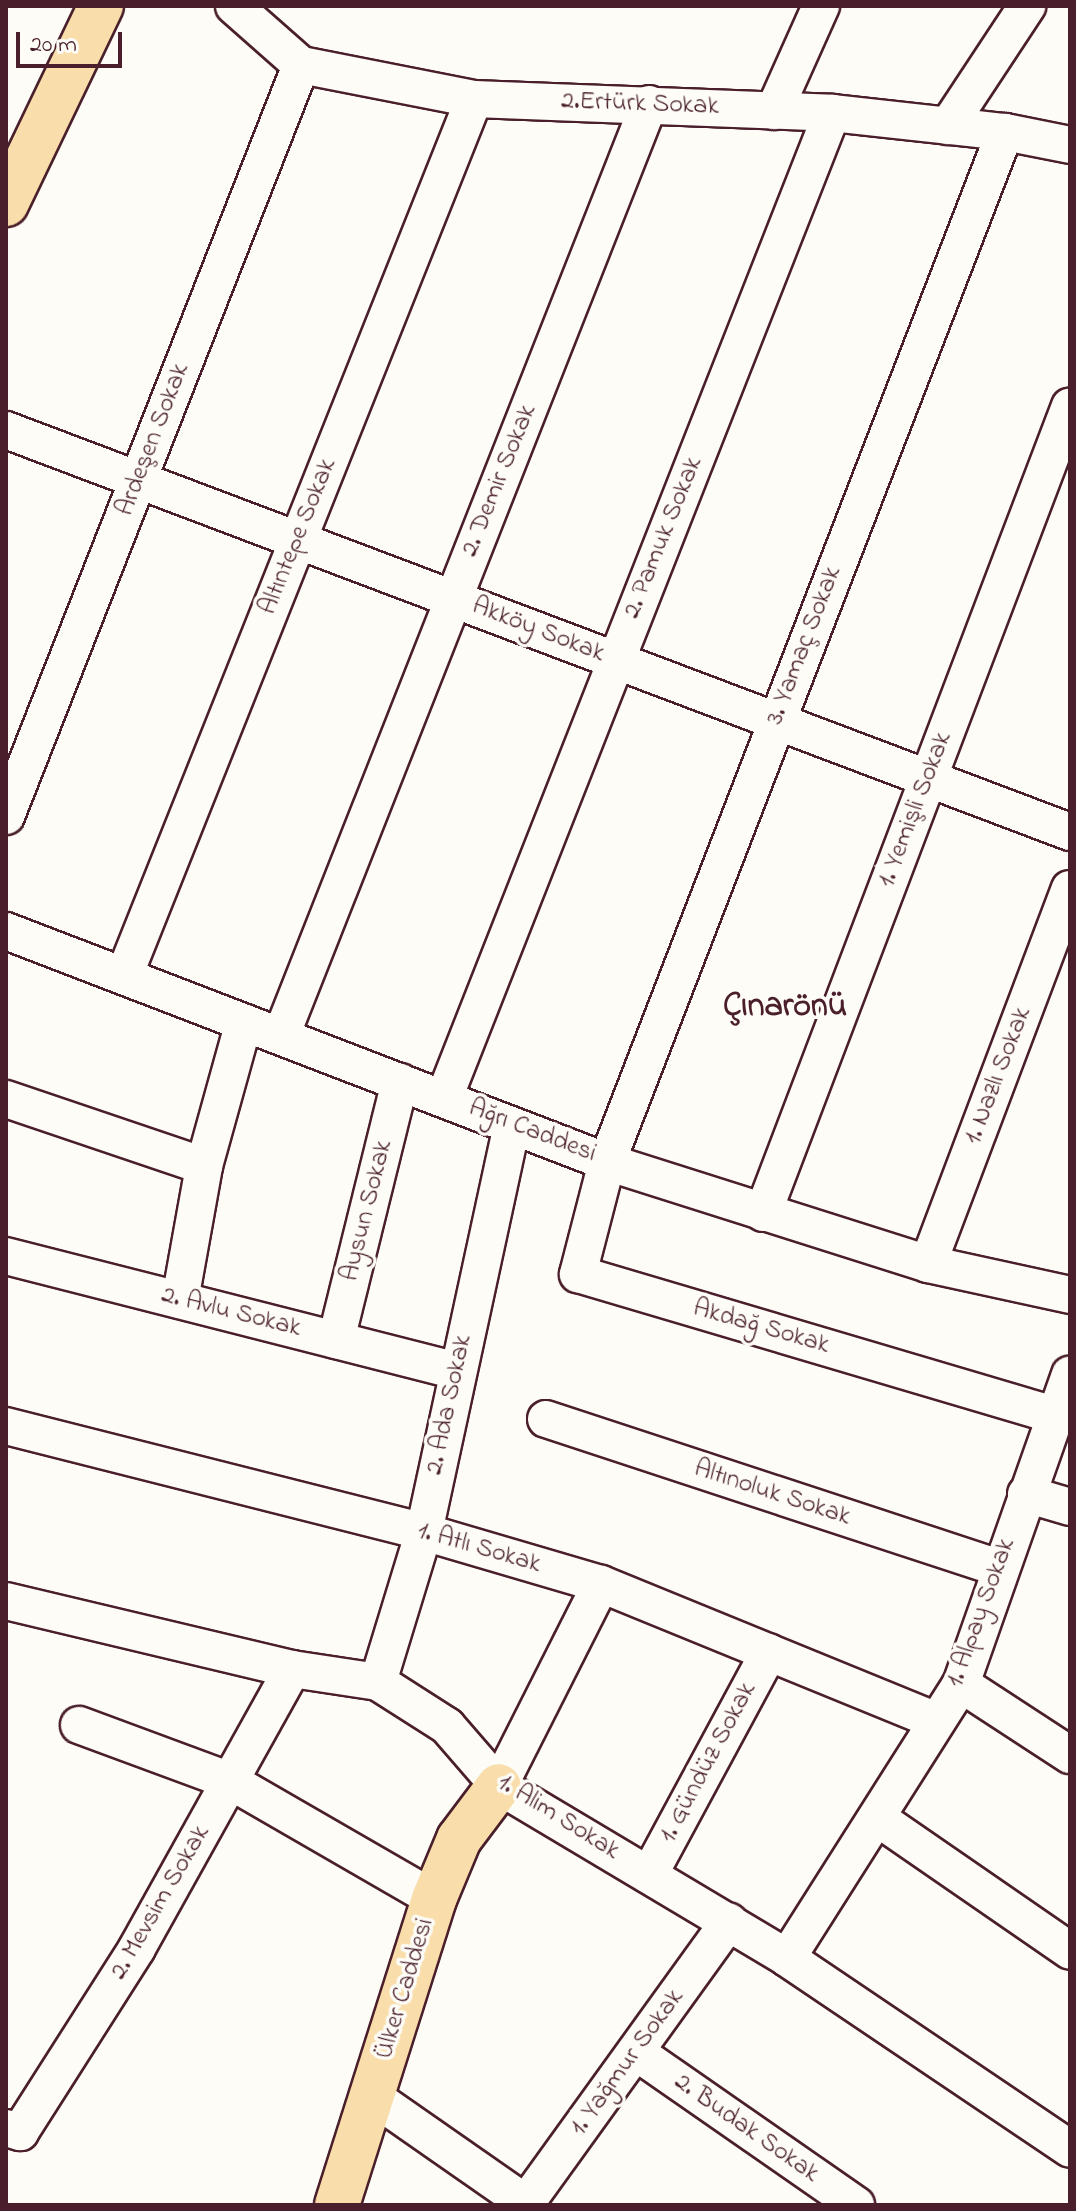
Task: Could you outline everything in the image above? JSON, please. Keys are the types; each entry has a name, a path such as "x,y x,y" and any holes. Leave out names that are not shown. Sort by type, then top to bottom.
{"main road":[{"path":"6,204 101,6"},
{"name":"Ülker Caddesi","path":"337,2205 434,1899 459,1839 499,1786"}],"street":[{"path":"234,6 301,65"},
{"path":"774,111 821,6"},
{"path":"948,126 1027,6"},
{"name":"2.Ertürk Sokak","path":"301,65 474,99 832,113 1005,132 1070,145"},
{"name":"Ardeşen Sokak","path":"6,816 301,65"},
{"name":"Altıntepe Sokak","path":"124,976 474,99"},
{"name":"2. Demir Sokak","path":"281,1036 649,104"},
{"name":"2. Pamuk Sokak","path":"444,1098 832,113"},
{"name":"3. Yamaç Sokak","path":"607,1162 1005,132"},
{"name":"1. Yemişli Sokak","path":"763,1213 1070,406"},
{"name":"Akköy Sokak","path":"6,430 1070,832"},
{"name":"1. Nazlı Sokak","path":"928,1264 1070,889"},
{"name":"Ağrı Caddesi","path":"6,931 607,1162 928,1264 1070,1295"},
{"path":"180,1300 204,1166 244,1022"},
{"name":"Aysun Sokak","path":"336,1340 400,1082"},
{"path":"6,1099 204,1166"},
{"name":"2. Ada Sokak","path":"378,1682 424,1532 512,1126"},
{"name":"Akdağ Sokak","path":"607,1162 578,1274 1054,1415"},
{"name":"2. Avlu Sokak","path":"6,1256 457,1371"},
{"name":"1. Alpay Sokak","path":"787,1958 879,1819 961,1684 999,1568 1070,1375"},
{"name":"Altınoluk Sokak","path":"546,1419 999,1568"},
{"name":"1. Atlı Sokak","path":"6,1426 424,1532 601,1584 936,1721"},
{"path":"1026,1494 1070,1507"},
{"path":"499,1786 601,1584"},
{"name":"1. Alim Sokak","path":"6,1601 292,1669 378,1682 447,1726 499,1786 787,1958 1070,2149"},
{"name":"1. Gündüz Sokak","path":"649,1875 769,1652"},
{"name":"2. Mevsim Sokak","path":"13,2130 137,1948 292,1669"},
{"path":"961,1684 1070,1755"},
{"path":"79,1725 230,1781 434,1899"},
{"path":"879,1819 1070,1951"},
{"name":"1. Yağmur Sokak","path":"372,2096 527,2204 729,1922"},
{"name":"2. Budak Sokak","path":"636,2052 856,2205"}],"district":[{"name":"Çınarönü","path":"785,1008"}]}
